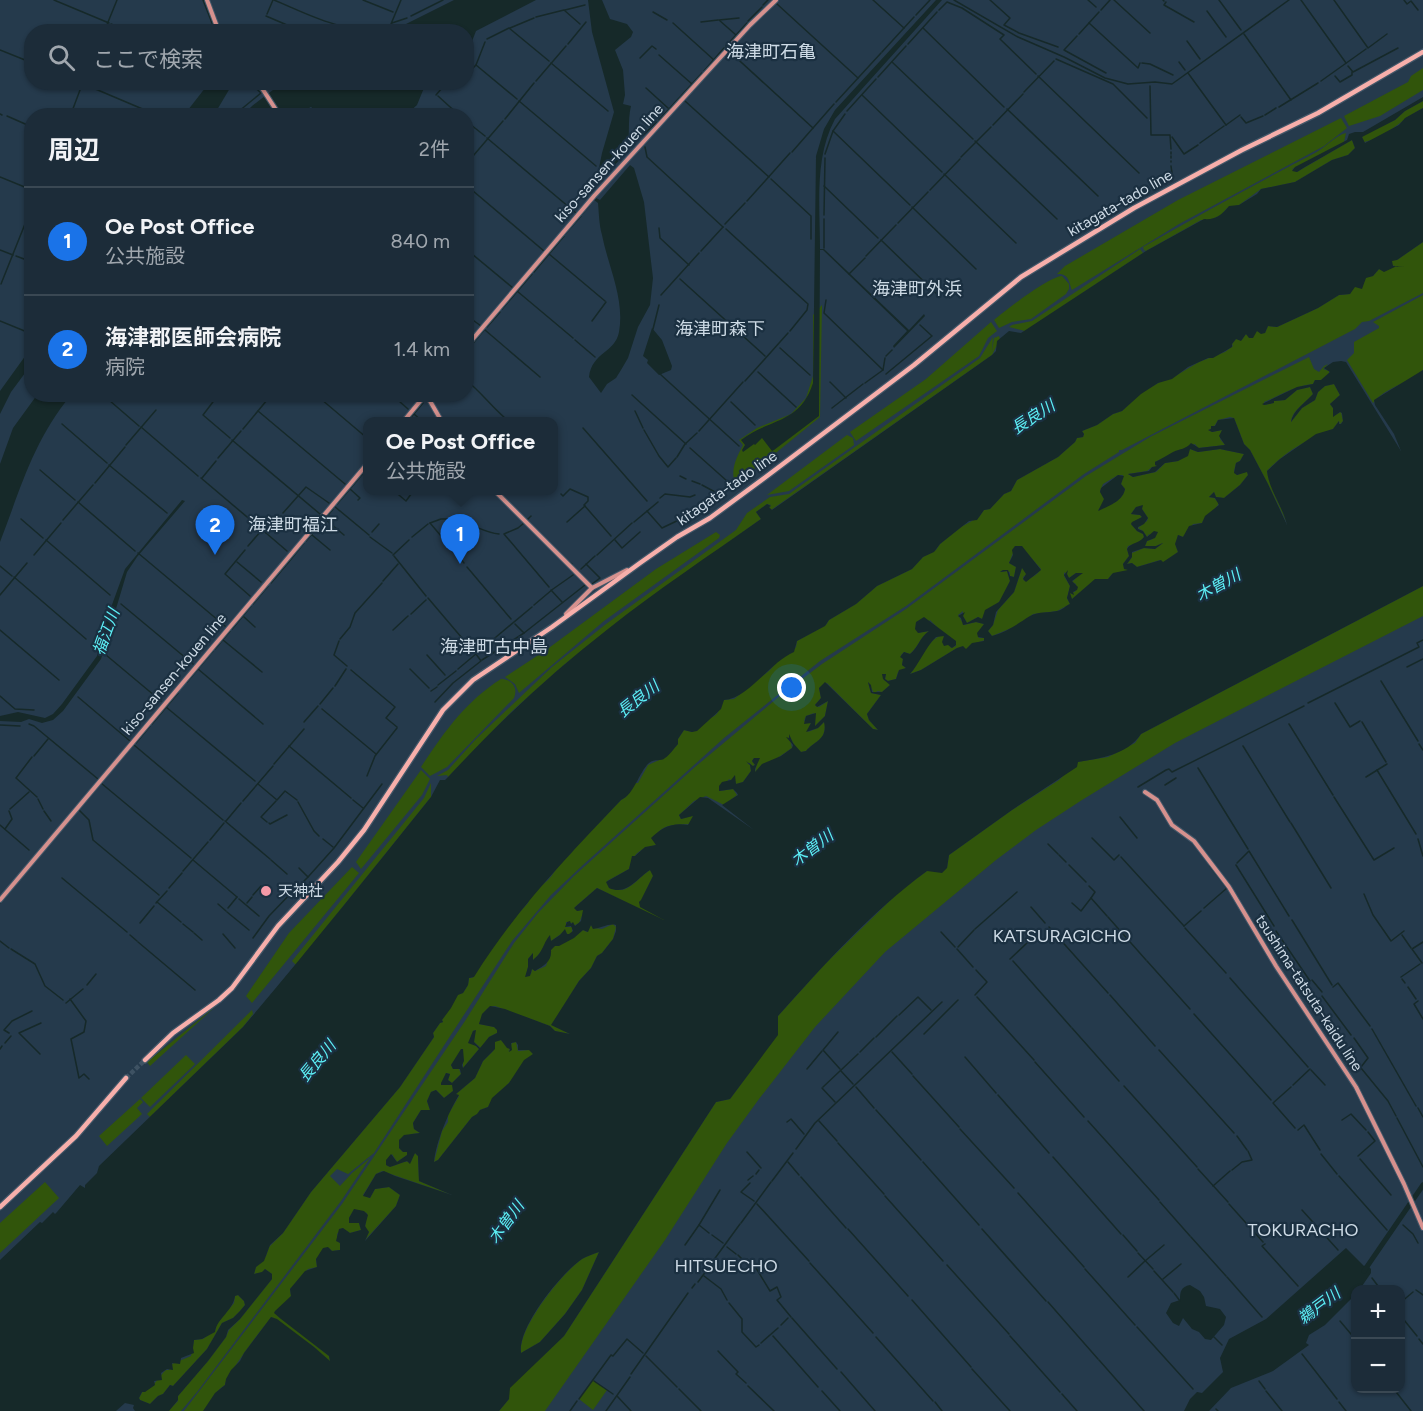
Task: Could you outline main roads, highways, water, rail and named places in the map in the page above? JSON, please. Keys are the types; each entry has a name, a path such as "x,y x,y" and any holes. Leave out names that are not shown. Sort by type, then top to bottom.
{"main road":[{"path":"207,0 216,24"},
{"name":"kiso-sansen-kouen line","path":"474,338 596,194 750,25 776,0"},
{"name":"kitagata-tado line","path":"144,1060 173,1033 219,1000 241,978 278,926 338,862 364,830 424,736 457,694 473,680 552,627 640,562 710,518 915,365 1021,277 1134,208 1242,150 1318,113 1423,52"},
{"path":"263,90 275,108"},
{"path":"408,417 420,402"},
{"path":"430,402 439,417"},
{"name":"kiso-sansen-kouen line","path":"0,900 363,469"},
{"path":"499,495 592,588"},
{"path":"552,627 592,588 640,562"},
{"name":"tsushima-tatsuta-kaidu line","path":"1145,792 1157,800 1172,825 1194,841 1229,887 1276,966 1356,1086 1423,1228"},
{"path":"0,1207 76,1136 126,1078"}],"water":[{"path":"454,0 536,0 476,31 474,36 474,24 406,24"},
{"path":"588,0 602,0 610,19 627,24 633,32 631,37 615,50 623,70 625,95 623,104 631,106 626,153 600,181 597,178 602,153 614,112 592,32"},
{"path":"936,0 942,0 835,119 824,150 819,199 820,249 824,249 909,330 924,314 925,316 894,348 893,346 907,331 823,250 820,250 819,416 772,451 762,438 743,452 745,445 741,440 792,413 807,396 813,383 816,156 824,129 835,110"},
{"path":"204,90 229,90 218,108 189,108"},
{"path":"272,90 423,90 414,108 251,107"},
{"name":"長良川","path":"1423,97 1423,101 1405,111 1395,120 1362,137 1365,143 1399,125 1405,118 1423,108 1423,242 1392,261 1393,266 1396,266 1384,272 1379,269 1373,276 1366,278 1362,289 1355,287 1350,294 1339,295 1318,308 1277,327 1268,326 1265,333 1261,334 1257,331 1253,338 1249,338 1246,334 1241,341 1236,339 1232,347 1213,358 1188,367 1172,379 1158,383 1122,411 1082,431 1083,437 1077,438 1058,457 1017,480 1011,491 1004,494 990,509 984,510 977,520 969,521 940,544 934,552 923,557 912,569 877,586 856,604 829,620 825,626 797,641 794,652 742,693 724,700 721,709 697,731 684,730 678,739 678,744 670,753 663,759 649,763 626,797 542,886 524,907 474,977 469,978 463,993 458,995 442,1020 443,1022 433,1033 434,1037 400,1087 311,1192 283,1233 270,1245 264,1261 256,1267 254,1274 265,1269 272,1274 272,1279 240,1319 228,1330 226,1337 178,1396 178,1400 169,1411 135,1411 134,1405 125,1403 116,1411 0,1411 0,1260 40,1222 42,1223 53,1212 55,1214 80,1185 85,1188 85,1185 97,1173 99,1166 243,1027 431,797 440,780 445,780 487,736 566,663 645,600 761,519 756,512 767,504 772,510 992,355 996,351 997,341 1009,331 1021,333 1146,251 1204,219 1218,216 1229,206 1239,205 1261,189 1295,182 1332,160 1348,155 1355,148 1352,140 1297,172 1292,171 1295,167 1347,140 1349,134 1363,132","holes":["238,1295 245,1305 240,1311 233,1318 222,1323 207,1349 173,1386 170,1385 150,1404 140,1400 142,1392 155,1385 154,1381 162,1380 161,1373 167,1369 173,1370 172,1363 180,1364 181,1358 194,1353 194,1340 202,1339 215,1332 235,1296"]},
{"path":"630,165 634,168 644,202 653,278 650,305 638,327 628,358 616,378 607,384 601,393 589,377 594,362 617,339 620,307 601,231 598,203 594,200 596,198 600,200"},
{"path":"652,328 662,340 672,366 671,370 659,375 643,356"},
{"path":"24,358 24,374 11,392 0,414 0,391"},
{"name":"木曽川","path":"1333,362 1346,362 1401,451 1374,400 1423,370 1423,586 1141,734 1121,751 1078,762 1077,767 949,855 947,868 942,873 927,871 906,887 849,940 778,1016 778,1035 730,1099 716,1102 564,1336 510,1388 509,1399 499,1411 203,1411 215,1393 225,1385 231,1370 271,1317 277,1319 330,1361 329,1356 281,1319 274,1313 275,1311 291,1296 290,1289 305,1271 317,1267 316,1259 323,1248 328,1247 332,1251 340,1250 340,1243 336,1241 339,1229 343,1228 350,1233 361,1230 359,1223 349,1223 354,1209 364,1211 368,1215 365,1226 369,1232 365,1241 396,1206 400,1195 389,1187 375,1189 370,1198 363,1196 376,1174 384,1171 452,1195 419,1181 418,1156 415,1153 410,1164 407,1161 390,1167 386,1165 386,1160 391,1154 397,1162 407,1155 407,1152 399,1148 399,1140 404,1135 420,1133 414,1129 413,1123 421,1110 430,1110 427,1101 431,1092 436,1090 444,1098 453,1091 452,1085 441,1085 441,1083 446,1073 450,1074 448,1080 452,1083 461,1074 460,1069 453,1069 451,1065 461,1049 463,1049 463,1068 479,1049 468,1043 473,1031 476,1030 474,1042 480,1048 489,1037 497,1033 494,1027 479,1024 482,1014 490,1006 505,1009 550,1026 555,1031 570,1034 551,1025 597,956 613,939 616,925 593,929 591,925 588,932 583,930 574,938 555,946 551,950 547,963 535,971 532,969 530,976 525,977 528,959 533,953 533,960 537,957 550,935 551,941 565,929 569,934 573,931 571,926 565,927 567,922 570,921 571,924 573,922 575,926 581,921 583,910 577,911 574,908 597,888 664,920 640,907 639,902 653,876 650,870 621,890 609,888 606,882 629,869 632,856 645,847 656,845 651,838 659,831 668,826 688,825 693,816 681,819 679,815 700,797 708,798 754,830 722,805 738,795 737,793 733,789 719,791 719,786 722,782 731,780 735,775 736,784 743,782 751,771 746,761 753,766 755,765 752,761 754,758 760,758 755,772 762,764 781,756 792,748 793,745 786,737 789,738 789,734 801,752 806,751 820,739 825,728 824,722 818,728 806,732 811,723 804,724 806,716 816,713 815,726 825,716 828,701 817,707 815,705 821,698 819,688 825,682 873,729 878,730 867,714 881,695 871,693 868,682 872,692 882,692 890,685 883,679 882,674 886,674 885,679 888,681 896,679 899,670 906,668 902,665 903,659 900,657 904,652 910,654 929,631 918,633 915,629 916,622 924,617 956,641 956,645 952,648 948,645 944,646 942,642 944,636 936,637 910,674 921,670 957,648 963,646 966,649 972,643 984,641 984,638 978,637 977,633 984,624 976,622 963,625 958,616 965,612 963,616 967,623 978,617 982,619 985,610 999,602 1010,581 1007,571 1000,572 1008,570 1010,576 1014,577 1016,567 1009,563 1015,546 1022,546 1041,570 1026,582 1023,579 1026,574 1022,568 1014,592 996,612 993,625 988,631 992,636 1008,630 1033,614 1054,612 1070,604 1067,598 1070,586 1064,575 1068,570 1069,578 1076,573 1083,573 1072,581 1078,587 1073,592 1074,595 1070,593 1072,599 1095,579 1108,579 1113,573 1128,570 1124,569 1123,564 1129,556 1127,549 1144,537 1131,524 1142,517 1131,514 1136,507 1143,505 1142,509 1148,518 1138,529 1143,531 1147,537 1154,531 1158,532 1155,538 1147,541 1145,546 1156,546 1163,543 1155,549 1144,548 1132,552 1132,557 1127,564 1132,563 1137,567 1161,560 1163,562 1178,552 1175,544 1178,535 1183,537 1189,526 1202,523 1205,516 1219,505 1215,498 1209,497 1214,492 1216,497 1224,498 1248,475 1247,472 1237,475 1234,473 1236,463 1244,454 1220,449 1198,452 1190,449 1188,456 1178,461 1165,463 1155,472 1133,477 1128,474 1149,471 1152,467 1157,466 1155,462 1191,443 1199,448 1225,445 1219,436 1222,430 1212,432 1208,430 1211,426 1215,426 1218,420 1234,418 1244,444 1250,450 1287,525 1270,485 1267,471 1316,434 1333,429 1339,421 1341,424 1342,413 1333,417 1333,408 1330,404 1340,395 1334,384 1325,386 1318,392 1315,400 1302,408 1291,422 1297,410 1313,394 1310,387 1297,390 1285,400 1262,404 1297,387 1321,380 1330,372 1324,368","holes":["501,1040 510,1049 509,1052 512,1050 511,1043 516,1042 518,1050 529,1050 533,1054 524,1060 509,1083 492,1098 488,1107 472,1117 434,1162 443,1127 459,1095 456,1094 475,1078 483,1061 495,1049 495,1042","599,1252 582,1290 565,1314 540,1342 521,1353 526,1330 552,1288 582,1259"]},
{"path":"32,402 66,402 37,447 0,542 0,464 13,428"},
{"path":"1118,475 1124,476 1121,484 1125,489 1124,493 1115,503 1098,511 1104,499 1100,492 1101,488"},
{"path":"182,500 185,501 127,572 101,659 63,711 53,720 42,723 29,719 21,722 0,721 0,716 18,712 45,718 53,714 62,704 97,656 105,624 125,569"},
{"path":"1346,1248 1364,1266 1367,1265 1371,1269 1371,1273 1363,1285 1351,1285 1351,1299 1325,1325 1309,1335 1306,1343 1309,1345 1273,1371 1231,1388 1209,1411 1184,1411 1190,1399 1197,1392 1202,1393 1223,1372 1220,1358 1229,1339 1266,1319"},
{"path":"1190,1285 1200,1291 1206,1306 1220,1309 1226,1317 1224,1325 1211,1340 1205,1339 1199,1332 1192,1329 1183,1318 1179,1326 1173,1323 1166,1313 1171,1303 1180,1300 1183,1288"}],"waterway":[{"path":"54,0 109,23"},
{"path":"107,24 117,0"},
{"path":"203,0 212,24"},
{"path":"267,14 273,0"},
{"path":"274,0 334,24"},
{"path":"363,0 393,12"},
{"path":"391,24 401,0"},
{"path":"411,16 443,0"},
{"path":"763,5 768,0"},
{"path":"873,0 904,28"},
{"path":"916,15 930,0"},
{"path":"954,0 1018,37 1105,78 1128,84 1155,82 1172,84 1289,0"},
{"path":"990,0 1010,18 1004,25 1058,47"},
{"path":"1088,0 1096,7"},
{"path":"1101,10 1110,0"},
{"path":"1114,0 1150,33"},
{"path":"1219,0 1241,30"},
{"path":"1301,0 1346,63"},
{"path":"1334,0 1368,48 1387,34"},
{"path":"1404,0 1407,4 1411,1 1418,10"},
{"path":"939,10 947,2 962,8 1004,35 1000,39 1036,74"},
{"path":"1166,2 1164,5 1194,22"},
{"path":"777,4 858,78"},
{"path":"565,10 585,5"},
{"path":"748,21 762,7"},
{"path":"536,17 564,10 580,24"},
{"path":"1207,11 1226,37"},
{"path":"653,12 667,20"},
{"path":"908,44 937,12"},
{"path":"1079,34 1099,12"},
{"path":"266,16 285,24"},
{"path":"882,52 914,17"},
{"path":"392,23 407,18"},
{"path":"510,28 534,18"},
{"path":"736,35 719,20 739,18"},
{"path":"701,22 718,20"},
{"path":"568,44 586,22"},
{"path":"673,23 714,60"},
{"path":"726,46 747,23"},
{"path":"1089,23 1138,68 1140,63"},
{"path":"487,39 509,28 549,61"},
{"path":"923,28 1004,107"},
{"path":"1244,34 1291,100"},
{"path":"1077,36 1064,50 1106,73"},
{"path":"1187,41 1200,59"},
{"path":"485,42 476,65 517,99"},
{"path":"536,81 566,46"},
{"path":"640,58 652,46 656,49"},
{"path":"878,77 906,46"},
{"path":"704,71 724,48"},
{"path":"1348,66 1353,72 1398,48"},
{"path":"1321,81 1366,49"},
{"path":"0,50 24,60"},
{"path":"730,52 813,128"},
{"path":"836,102 881,53"},
{"path":"659,55 692,84"},
{"path":"1056,59 1113,84 1147,118"},
{"path":"1024,92 1054,61"},
{"path":"892,62 973,139"},
{"path":"1179,62 1185,70"},
{"path":"551,63 608,111"},
{"path":"1142,63 1150,64 1173,75"},
{"path":"1335,76 1340,82 1352,75 1352,72"},
{"path":"681,96 702,73"},
{"path":"1188,73 1226,125"},
{"path":"1038,76 1139,173"},
{"path":"847,111 876,79"},
{"path":"505,119 534,83"},
{"path":"1279,107 1318,83"},
{"path":"1150,86 1151,135 1170,135 1171,149"},
{"path":"646,88 668,108"},
{"path":"73,108 80,90"},
{"path":"98,90 140,108"},
{"path":"243,108 261,93 258,90"},
{"path":"436,95 440,90"},
{"path":"993,125 1023,94"},
{"path":"862,95 942,172"},
{"path":"438,96 451,108"},
{"path":"659,120 680,97"},
{"path":"519,101 596,166"},
{"path":"685,101 769,177"},
{"path":"792,152 834,104"},
{"path":"1265,115 1276,108"},
{"path":"1007,109 1098,196"},
{"path":"825,154 833,131 845,114"},
{"path":"1226,125 1240,115"},
{"path":"7,116 24,123"},
{"path":"1241,117 1246,123 1263,116"},
{"path":"474,155 503,121"},
{"path":"643,135 657,122"},
{"path":"1200,143 1224,126"},
{"path":"474,127 485,136"},
{"path":"961,157 991,127"},
{"path":"833,131 910,205"},
{"path":"1172,137 1184,154 1198,145"},
{"path":"487,138 576,213"},
{"path":"975,141 1057,219"},
{"path":"645,147 647,157 723,227"},
{"path":"747,201 790,153"},
{"path":"824,215 825,158"},
{"path":"930,190 960,159"},
{"path":"1150,184 1172,173 1171,166"},
{"path":"944,174 1016,243"},
{"path":"0,177 24,187"},
{"path":"771,179 811,216 811,239"},
{"path":"824,186 878,238"},
{"path":"474,192 544,251"},
{"path":"898,223 928,192"},
{"path":"582,214 592,202"},
{"path":"725,224 745,203"},
{"path":"912,207 976,269"},
{"path":"565,234 581,216"},
{"path":"824,219 824,248"},
{"path":"866,256 896,225"},
{"path":"1,284 24,226"},
{"path":"701,251 723,227"},
{"path":"659,228 660,238 689,265"},
{"path":"726,229 808,304 807,310 790,331"},
{"path":"534,272 564,236"},
{"path":"881,240 940,297"},
{"path":"0,250 13,255"},
{"path":"661,295 699,253"},
{"path":"549,254 605,301"},
{"path":"16,256 24,259"},
{"path":"474,256 513,288"},
{"path":"849,274 865,258"},
{"path":"502,309 532,274"},
{"path":"680,279 765,356"},
{"path":"517,291 573,338"},
{"path":"826,300 824,313 883,370"},
{"path":"592,321 606,302"},
{"path":"653,329 659,305"},
{"path":"487,327 500,312"},
{"path":"0,321 24,331"},
{"path":"474,321 481,326"},
{"path":"886,374 932,336 920,325"},
{"path":"474,342 484,330"},
{"path":"485,330 540,377"},
{"path":"745,381 788,333"},
{"path":"575,340 595,357"},
{"path":"780,348 810,375"},
{"path":"886,356 892,350"},
{"path":"865,383 883,370 885,358"},
{"path":"758,372 796,407"},
{"path":"660,374 739,446"},
{"path":"699,431 743,382"},
{"path":"830,382 846,398"},
{"path":"832,408 863,384"},
{"path":"474,387 504,417"},
{"path":"632,395 686,444"},
{"path":"111,402 139,426"},
{"path":"213,402 203,415 230,438"},
{"path":"243,429 265,402"},
{"path":"324,402 363,435"},
{"path":"400,402 408,409"},
{"path":"731,402 755,425"},
{"path":"411,417 423,403"},
{"path":"126,445 156,410"},
{"path":"258,411 345,484"},
{"path":"635,411 643,428"},
{"path":"414,414 417,417"},
{"path":"62,424 107,463"},
{"path":"141,427 198,476"},
{"path":"583,428 647,501"},
{"path":"644,430 668,467 676,458"},
{"path":"218,458 241,431"},
{"path":"677,457 685,444 697,433"},
{"path":"232,440 320,514"},
{"path":"95,483 125,447"},
{"path":"690,448 727,481"},
{"path":"202,478 216,461"},
{"path":"109,465 167,513"},
{"path":"40,470 75,500"},
{"path":"337,504 363,473"},
{"path":"680,476 686,479"},
{"name":"福江川","path":"201,478 266,533 281,516"},
{"path":"692,481 700,484"},
{"path":"63,520 93,485"},
{"path":"702,485 715,492"},
{"name":"福江川","path":"283,513 306,487 329,503"},
{"path":"350,489 360,498 358,500"},
{"path":"561,494 563,496 570,489 588,497 584,505 611,536"},
{"path":"660,498 665,494 690,497 695,495"},
{"path":"399,495 406,501 410,495"},
{"path":"78,502 135,551"},
{"path":"634,522 658,502"},
{"name":"福江川","path":"334,506 369,535"},
{"path":"567,522 585,506"},
{"path":"319,526 333,509"},
{"path":"647,511 662,528 683,518 693,510"},
{"name":"福江川","path":"526,521 531,516"},
{"path":"21,519 43,538"},
{"path":"325,519 344,535"},
{"name":"福江川","path":"430,523 448,519"},
{"name":"福江川","path":"452,520 499,534"},
{"path":"34,555 61,523"},
{"path":"430,523 464,563"},
{"path":"524,523 504,534 549,587"},
{"path":"597,555 632,523"},
{"path":"372,532 379,524"},
{"name":"福江川","path":"412,537 428,524"},
{"path":"306,541 317,528"},
{"path":"248,546 261,531"},
{"path":"615,540 622,548 640,532"},
{"path":"266,533 287,551"},
{"path":"312,535 330,550"},
{"name":"福江川","path":"370,537 392,553"},
{"path":"46,540 110,595"},
{"name":"福江川","path":"393,555 409,540"},
{"path":"287,564 304,543"},
{"path":"245,550 225,574 250,596"},
{"path":"138,553 225,626"},
{"path":"394,556 426,596"},
{"path":"581,569 595,556"},
{"path":"566,560 572,564"},
{"path":"237,562 261,582"},
{"path":"0,595 27,563"},
{"path":"383,581 398,564"},
{"path":"586,564 600,578 592,584"},
{"path":"271,583 286,565"},
{"path":"0,566 12,576"},
{"path":"467,567 511,619"},
{"path":"534,605 573,575"},
{"path":"14,577 86,639"},
{"path":"340,639 350,627 355,613 382,583"},
{"path":"524,633 585,585"},
{"path":"253,604 268,586"},
{"path":"551,590 562,602"},
{"path":"428,598 473,651"},
{"path":"411,614 426,600"},
{"path":"121,604 193,664"},
{"path":"232,629 251,606"},
{"path":"496,637 532,607"},
{"path":"393,630 408,616"},
{"path":"244,617 255,627"},
{"path":"482,660 524,633 515,624"},
{"path":"0,630 59,680"},
{"path":"215,649 230,631"},
{"path":"458,669 495,638"},
{"path":"223,640 262,672"},
{"path":"1308,703 1419,647 1417,643 1423,640"},
{"path":"339,641 334,655 347,666"},
{"path":"187,682 213,651"},
{"path":"435,702 453,683 481,661 476,654"},
{"path":"106,655 161,701"},
{"path":"427,655 445,675"},
{"path":"1407,667 1423,659"},
{"path":"198,669 263,724"},
{"path":"335,686 346,669"},
{"path":"410,669 429,688"},
{"path":"351,670 395,707 386,718 397,727"},
{"path":"438,685 456,671"},
{"path":"1381,681 1418,741"},
{"path":"431,691 437,687"},
{"path":"320,704 333,688"},
{"path":"152,724 178,693"},
{"path":"0,696 15,709 34,710"},
{"path":"78,697 130,741"},
{"path":"1335,703 1350,727 1360,721"},
{"path":"304,722 318,706"},
{"path":"1138,787 1166,770 1169,769 1172,772 1304,706"},
{"path":"166,707 255,781"},
{"path":"322,709 376,754"},
{"path":"1362,722 1386,762"},
{"path":"29,724 98,779"},
{"path":"1289,724 1333,795"},
{"path":"0,725 20,726"},
{"path":"136,743 150,726"},
{"path":"367,776 375,756 397,728"},
{"path":"274,764 304,729"},
{"path":"34,756 48,739"},
{"path":"118,763 134,744"},
{"path":"1419,744 1423,750"},
{"path":"134,745 223,820"},
{"path":"289,746 351,798"},
{"path":"1243,746 1290,822"},
{"path":"32,757 16,778 37,797"},
{"path":"1366,777 1387,764"},
{"path":"87,800 116,765"},
{"path":"243,801 273,766"},
{"path":"1198,768 1248,849"},
{"path":"1377,770 1416,834"},
{"path":"1165,785 1176,778"},
{"path":"101,783 191,858"},
{"path":"258,784 277,800 285,791 297,800"},
{"path":"308,877 334,848 382,784"},
{"path":"10,809 29,792"},
{"path":"1334,797 1374,860 1394,848"},
{"path":"38,799 43,809"},
{"path":"353,800 363,808"},
{"path":"267,822 261,817 276,801"},
{"path":"80,808 85,802"},
{"path":"298,802 319,836"},
{"path":"226,821 241,803"},
{"path":"79,810 89,820 93,840 159,895"},
{"path":"5,829 12,819 9,811"},
{"path":"44,811 51,821"},
{"path":"269,823 287,815"},
{"path":"1120,817 1137,838"},
{"path":"225,821 270,859"},
{"path":"210,840 224,823"},
{"path":"1291,823 1331,888"},
{"path":"0,825 29,850"},
{"path":"1092,838 1114,860 1119,855"},
{"path":"323,839 333,847"},
{"path":"1418,839 1423,856"},
{"path":"183,871 208,842"},
{"path":"1048,844 1058,854"},
{"path":"1237,863 1249,851 1289,916"},
{"path":"1059,855 1066,862"},
{"path":"1121,857 1184,926"},
{"path":"193,860 237,897"},
{"path":"271,860 287,874"},
{"path":"1069,865 1086,882"},
{"path":"1236,865 1274,926"},
{"path":"1204,908 1227,888 1210,866"},
{"path":"299,868 308,877 304,881"},
{"path":"169,888 182,873"},
{"path":"62,878 127,932"},
{"path":"8,894 19,880"},
{"path":"253,895 261,886"},
{"path":"1089,886 1095,892 1091,898 1107,916"},
{"path":"253,938 269,916 294,890"},
{"path":"156,903 167,891"},
{"path":"975,929 1017,892"},
{"path":"1364,894 1373,915 1391,941 1404,931"},
{"path":"0,903 6,896"},
{"path":"228,908 237,897"},
{"path":"247,903 252,897"},
{"path":"1072,903 1081,911 1091,898"},
{"path":"239,899 259,916"},
{"path":"157,902 181,922"},
{"path":"218,904 226,911"},
{"path":"140,923 154,906"},
{"path":"1031,907 1045,923"},
{"path":"1184,926 1201,911"},
{"path":"227,912 249,930"},
{"path":"1108,917 1146,960"},
{"path":"1292,920 1332,985"},
{"path":"183,924 193,932"},
{"path":"1049,927 1108,993"},
{"path":"1185,928 1226,973"},
{"path":"958,947 974,930"},
{"path":"1276,931 1310,981"},
{"path":"941,932 955,947"},
{"path":"194,933 202,940"},
{"path":"223,934 235,948"},
{"path":"130,935 137,941"},
{"path":"1402,935 1411,948"},
{"path":"1030,940 1034,936"},
{"path":"0,941 9,948"},
{"path":"138,942 195,990"},
{"path":"1422,963 1412,949 1423,942"},
{"path":"1010,959 1027,943"},
{"path":"11,949 35,964 45,986 63,1000"},
{"path":"957,949 973,967"},
{"path":"1013,961 1071,1027"},
{"path":"1147,961 1190,1009"},
{"path":"1401,977 1420,964"},
{"path":"975,995 987,982 976,970"},
{"path":"87,985 96,974"},
{"path":"1230,978 1308,1067"},
{"path":"1402,979 1405,983"},
{"path":"1312,980 1322,992"},
{"path":"1333,987 1338,983 1370,1026"},
{"path":"1408,987 1416,999"},
{"path":"66,1003 83,989"},
{"path":"1110,995 1155,1046"},
{"path":"1322,996 1351,1035"},
{"path":"899,1015 918,997 931,1010"},
{"path":"977,997 1034,1060"},
{"path":"70,999 86,1021 84,1032 71,1039 79,1078 84,1074 89,1079"},
{"path":"924,1034 958,1000"},
{"path":"1418,1001 1414,1004 1423,1019"},
{"path":"796,1149 815,1123 942,1002"},
{"path":"9,1033 4,1030 12,1021 32,1011"},
{"path":"1194,1014 1271,1100"},
{"path":"876,1037 897,1016"},
{"path":"40,1054 19,1033 41,1023"},
{"path":"1072,1028 1119,1081"},
{"path":"1372,1029 1416,1106"},
{"path":"838,1032 823,1050 840,1069"},
{"path":"5,1043 11,1036"},
{"path":"860,1052 874,1038"},
{"path":"1354,1038 1368,1058 1361,1067"},
{"path":"1159,1050 1234,1133"},
{"path":"807,1069 822,1051"},
{"path":"892,1052 912,1074"},
{"path":"823,1087 858,1054"},
{"path":"965,1057 996,1093"},
{"path":"1035,1062 1084,1117"},
{"path":"1361,1068 1388,1101 1396,1116"},
{"path":"1293,1085 1310,1069"},
{"path":"1311,1070 1325,1085"},
{"path":"841,1071 853,1084"},
{"path":"913,1076 959,1127"},
{"path":"1124,1086 1197,1167"},
{"path":"856,1087 874,1108"},
{"path":"1291,1087 1273,1103 1295,1128"},
{"path":"822,1088 835,1102"},
{"path":"998,1095 1049,1153"},
{"path":"1418,1108 1423,1117"},
{"path":"876,1110 921,1160"},
{"path":"1342,1120 1351,1114 1366,1130"},
{"path":"1397,1118 1423,1167"},
{"path":"787,1122 791,1119 804,1134"},
{"path":"819,1121 837,1141"},
{"path":"1088,1121 1159,1200"},
{"path":"1298,1130 1304,1125 1320,1150"},
{"path":"960,1129 1014,1188"},
{"path":"1358,1156 1375,1141 1368,1132"},
{"path":"1237,1136 1247,1150"},
{"path":"838,1143 884,1194"},
{"path":"1232,1170 1242,1162 1252,1160 1248,1151"},
{"path":"747,1152 761,1168"},
{"path":"772,1181 793,1153"},
{"path":"1321,1154 1337,1174"},
{"path":"1053,1157 1121,1234"},
{"path":"1360,1159 1391,1195"},
{"path":"788,1162 799,1175"},
{"path":"923,1162 979,1225"},
{"path":"1198,1169 1228,1202"},
{"path":"756,1174 759,1170"},
{"path":"1213,1186 1230,1171"},
{"path":"748,1180 753,1176"},
{"path":"1339,1176 1387,1230"},
{"path":"801,1177 846,1228"},
{"path":"741,1223 771,1182"},
{"path":"750,1183 741,1192 754,1201"},
{"name":"鵜戸川","path":"1364,1271 1423,1185"},
{"path":"699,1225 720,1190"},
{"path":"1018,1193 1084,1267"},
{"path":"885,1196 943,1261"},
{"path":"1160,1202 1190,1236"},
{"path":"757,1204 809,1261"},
{"path":"1229,1204 1263,1242"},
{"path":"1302,1210 1338,1250"},
{"path":"713,1261 740,1224"},
{"path":"685,1245 699,1225 709,1233"},
{"path":"1403,1225 1413,1234 1418,1243"},
{"path":"848,1229 908,1296"},
{"path":"982,1229 1046,1301"},
{"path":"712,1235 723,1243"},
{"path":"1123,1235 1137,1251"},
{"path":"1191,1237 1226,1276"},
{"path":"1265,1244 1262,1246 1298,1286"},
{"path":"1145,1261 1164,1245"},
{"path":"727,1247 736,1254"},
{"path":"1138,1253 1153,1269"},
{"path":"738,1255 744,1261 747,1259 756,1268 770,1291 777,1287 781,1297 777,1300 791,1317"},
{"path":"1128,1277 1145,1261"},
{"path":"698,1282 712,1263"},
{"path":"810,1263 873,1333"},
{"path":"1163,1279 1181,1264"},
{"path":"947,1265 1009,1334"},
{"path":"1085,1269 1135,1325"},
{"path":"1154,1271 1173,1292"},
{"path":"704,1276 721,1289 727,1300"},
{"path":"1227,1277 1262,1317"},
{"path":"1372,1278 1377,1285"},
{"path":"692,1288 695,1284"},
{"path":"1416,1290 1423,1295"},
{"path":"1405,1299 1413,1292"},
{"path":"631,1374 688,1293"},
{"path":"1174,1293 1180,1301"},
{"path":"912,1300 971,1367"},
{"path":"1048,1302 1098,1359"},
{"path":"729,1303 742,1319 742,1332 756,1347 759,1345"},
{"path":"781,1325 788,1318"},
{"path":"792,1318 837,1369"},
{"path":"1340,1321 1355,1339"},
{"path":"1405,1321 1417,1336"},
{"path":"1137,1327 1193,1389"},
{"path":"761,1343 778,1328"},
{"path":"773,1336 818,1387"},
{"path":"1010,1336 1060,1392"},
{"path":"876,1337 933,1401"},
{"path":"1214,1337 1222,1345"},
{"path":"579,1399 611,1355 613,1356 627,1339 643,1353"},
{"path":"1419,1339 1423,1344"},
{"path":"718,1351 746,1383"},
{"path":"1302,1354 1337,1399"},
{"path":"646,1356 677,1387"},
{"path":"1099,1360 1144,1411"},
{"path":"972,1369 1010,1411"},
{"path":"841,1372 875,1411"},
{"path":"606,1411 630,1377"},
{"path":"594,1381 613,1394"},
{"path":"1259,1381 1265,1389"},
{"path":"748,1386 774,1411"},
{"path":"679,1389 701,1411"},
{"path":"822,1391 840,1411"},
{"path":"1266,1391 1282,1411"},
{"path":"1397,1393 1411,1411"},
{"path":"1062,1394 1077,1411"},
{"path":"617,1396 631,1411"},
{"path":"570,1411 577,1401"},
{"path":"935,1402 942,1411"},
{"path":"1339,1402 1346,1411"}],"tunnel":[{"path":"126,1078 145,1060"}],"place":[{"name":"海津郡医師会病院","path":"215,555"},
{"name":"Oe Post Office","path":"460,564"},
{"name":"天神社","path":"266,891"}],"district":[{"name":"海津町石亀","path":"771,52"},
{"name":"海津町外浜","path":"917,289"},
{"name":"海津町森下","path":"720,329"},
{"name":"海津町福江","path":"293,525"},
{"name":"海津町古中島","path":"494,647"},
{"name":"KATSURAGICHO","path":"1062,936"},
{"name":"TOKURACHO","path":"1303,1230"},
{"name":"HITSUECHO","path":"726,1266"}]}
